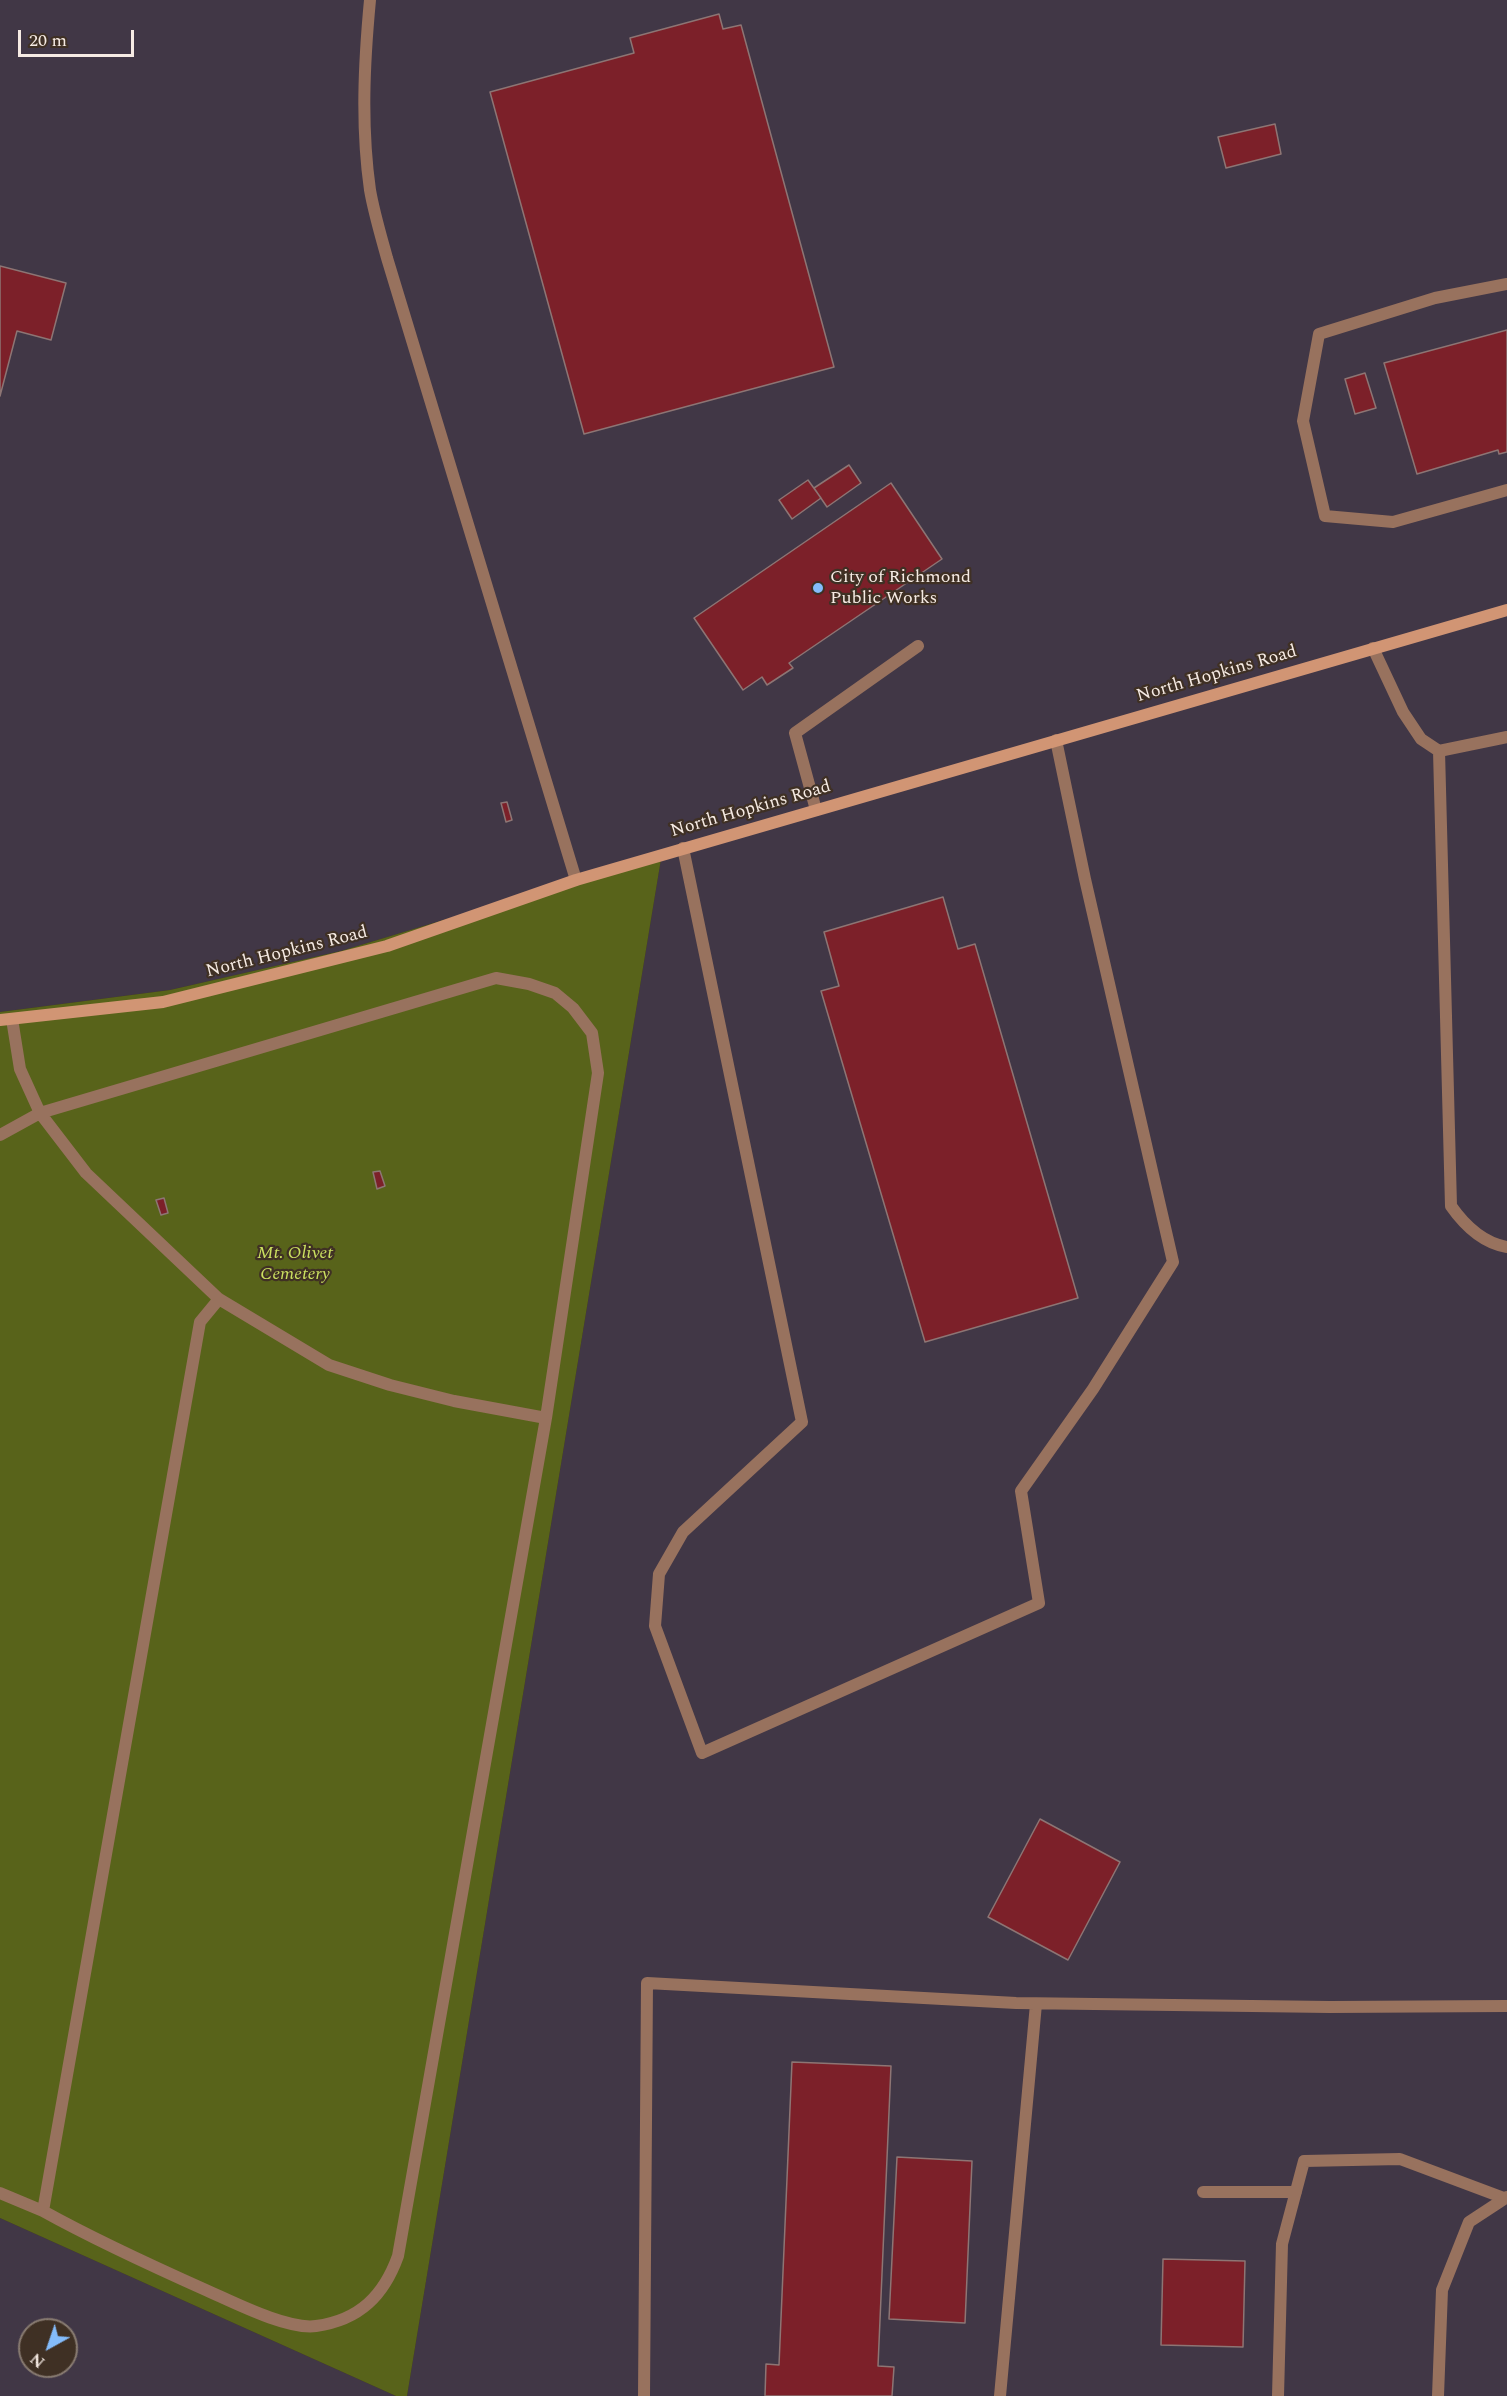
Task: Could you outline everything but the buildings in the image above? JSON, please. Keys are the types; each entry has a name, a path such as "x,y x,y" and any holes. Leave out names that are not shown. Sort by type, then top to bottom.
{"main road":[{"name":"North Hopkins Road","path":"6,1020 163,1002 387,946 576,880 682,848 1507,609"}],"lane":[{"path":"370,0 364,62 364,135 371,193 387,258 576,880"},
{"path":"1507,284 1436,298 1319,334 1303,421 1325,516 1393,522 1507,489"},
{"path":"816,810 795,733 918,646"},
{"path":"1373,648 1402,712 1421,739 1439,751 1507,736"},
{"path":"682,848 802,1422 683,1532 659,1574 655,1626 702,1753 1039,1603 1021,1491 1093,1389 1173,1262 1088,891 1056,740"},
{"path":"1439,751 1451,1206 1464,1225 1495,1245 1507,1247"},
{"path":"0,1135 40,1113 496,978 529,984 555,993 573,1008 592,1033 598,1073 546,1418 398,2256 390,2279 369,2304 345,2319 315,2326 290,2322 254,2311 170,2274 90,2237 43,2211 0,2193"},
{"path":"6,1020 20,1068 40,1113 86,1173 219,1299 328,1365 390,1385 454,1401 546,1418"},
{"path":"43,2211 200,1322 219,1299"},
{"path":"644,2396 647,1983 1036,2004 1507,2006"},
{"path":"1000,2396 1036,2004"},
{"path":"1278,2396 1282,2244 1304,2161 1400,2159 1506,2198"},
{"path":"1203,2192 1296,2192"},
{"path":"1438,2396 1442,2290 1469,2222 1506,2198"}],"shaded area":[{"path":"0,0 1507,0 1507,2396 407,2396 661,859 576,880 341,951 170,990 0,1012"},
{"path":"0,2218 396,2396 0,2396"}],"green space":[{"name":"Mt. Olivet Cemetery","path":"661,859 407,2396 396,2396 0,2218 0,1012 170,990 341,951 576,880"}],"place":[{"name":"City of Richmond Public Works","path":"818,588"}]}
